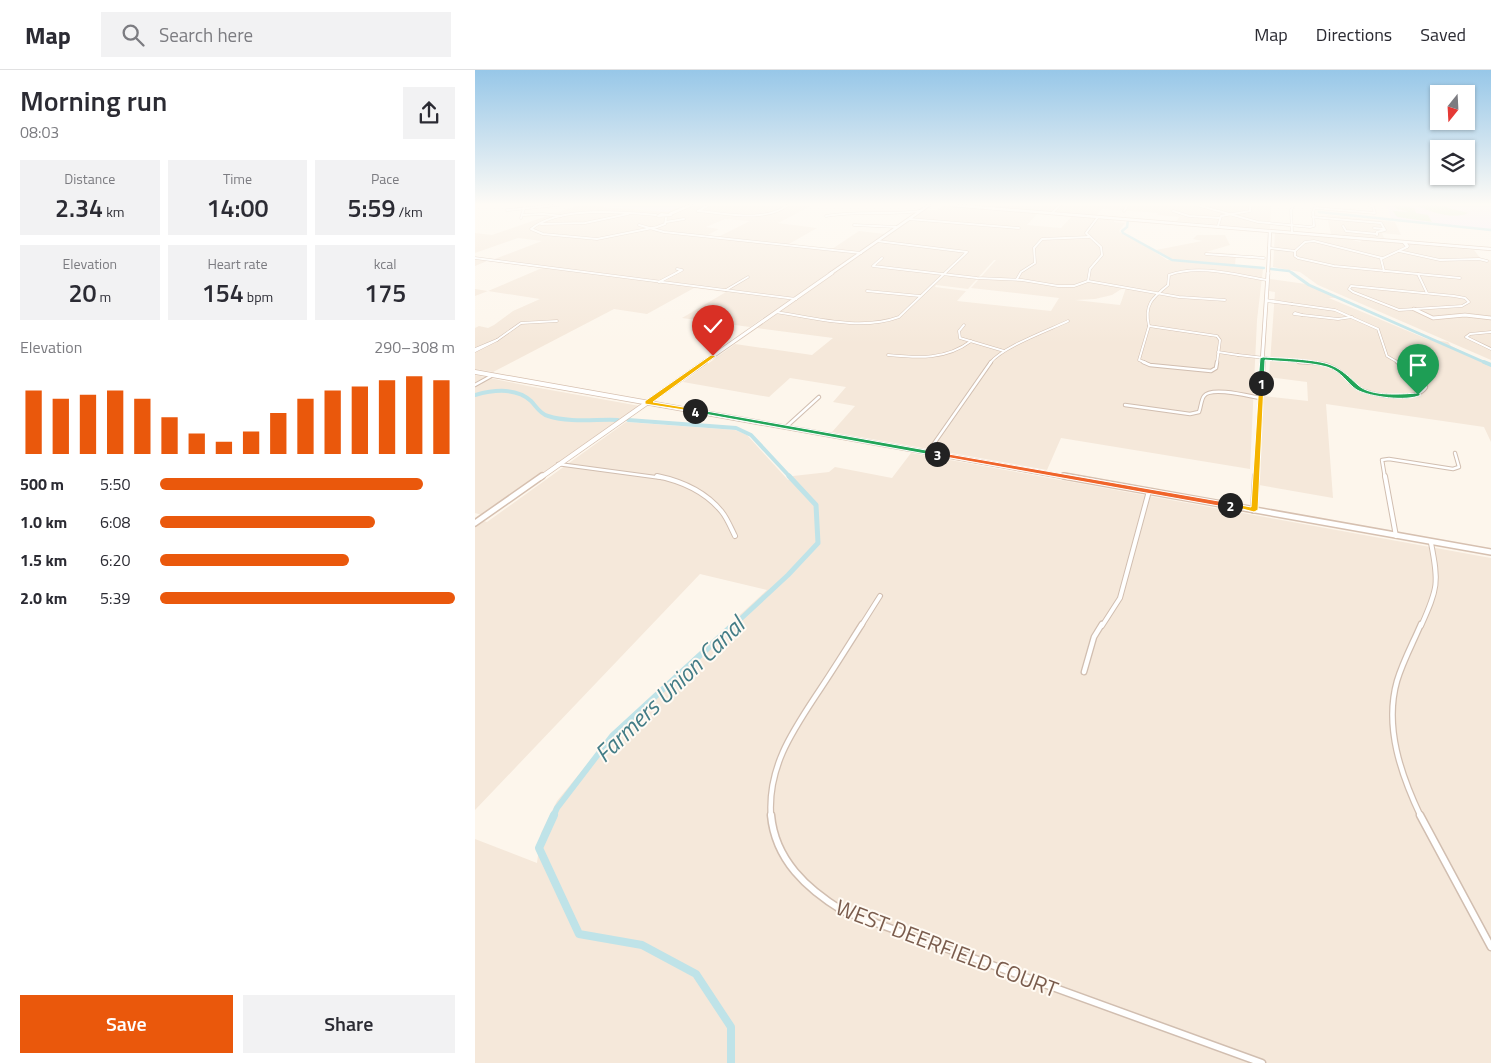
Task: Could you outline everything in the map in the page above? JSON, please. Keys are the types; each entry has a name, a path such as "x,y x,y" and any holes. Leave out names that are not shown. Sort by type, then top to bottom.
{"street":[{"path":"846,251 861,253"},
{"path":"776,312 867,323 883,323 899,317 967,251"},
{"path":"1017,279 1021,272 1035,263 1034,251"},
{"path":"1088,281 1090,269 1100,260 1103,251"},
{"path":"1254,510 1267,280 1266,258 1268,251"},
{"path":"1295,251 1295,257 1331,266 1461,278"},
{"path":"1354,251 1382,258 1398,251"},
{"path":"1401,251 1440,260 1487,261"},
{"path":"475,522 861,253"},
{"path":"1206,254 1266,258"},
{"path":"475,258 796,298"},
{"path":"882,258 873,266 983,279 1017,279 1063,286 1078,285 1088,281 1157,294 1225,300"},
{"path":"1382,258 1380,260 1384,271"},
{"path":"659,282 682,270 677,269"},
{"path":"1149,326 1217,336 1221,340 1215,368 1211,371 1151,365 1141,362 1139,358 1149,326 1146,314 1153,298 1168,285 1169,275 1180,270 1267,280"},
{"path":"1419,274 1427,293"},
{"path":"726,290 748,277"},
{"path":"1351,286 1358,286 1427,293 1460,296 1468,300 1468,303 1463,306 1414,310 1395,309 1349,289 1351,286"},
{"path":"867,290 920,297"},
{"path":"1218,352 1328,365 1345,373 1353,384 1363,390 1393,396 1407,397 1423,392 1426,387 1414,372 1387,356 1378,329 1330,308 1266,301"},
{"path":"1414,310 1433,318 1465,315 1491,318"},
{"path":"1302,315 1338,319 1352,317"},
{"path":"475,350 497,340 521,323 557,321"},
{"path":"928,452 991,362 1004,351 1068,321"},
{"path":"964,324 959,331 959,336 1004,351"},
{"path":"1491,332 1470,334 1466,338 1491,350"},
{"path":"888,355 934,358 949,354 971,341"},
{"path":"475,372 1491,552"},
{"path":"475,384 493,375"},
{"path":"1125,405 1190,414 1199,412 1204,396 1209,393 1225,392 1261,398"},
{"path":"786,427 819,397"},
{"path":"1396,536 1382,460 1389,459 1453,469 1459,467 1455,453"},
{"path":"558,464 586,469 642,473 680,483 699,492 715,504 727,518 735,536"},
{"path":"1084,672 1094,637 1115,609 1120,598 1149,491"},
{"path":"1431,542 1437,572 1437,585 1396,686 1392,708 1393,736 1401,769 1413,800 1491,947"},
{"name":"WEST DEERFIELD COURT","path":"880,596 791,736 776,766 770,803 773,828 781,853 798,878 817,896 843,911 1262,1063"}],"shaded area":[{"path":"515,251 860,251 750,327 682,318 726,292 694,288 647,314 614,309 493,372 475,369 475,328 479,326 488,328 513,311 540,299 488,291 542,268 487,261 475,266 475,258 492,260"},
{"path":"865,251 1154,251 1167,260 1174,260 1158,251 1208,251 1206,252 1236,254 1235,265 1203,263 1263,269 1257,320 1250,469 1061,438 1047,470 832,432 855,406 833,402 846,387 790,378 769,397 683,382 735,344 812,355 833,338 757,328","holes":["996,260 971,288 1059,298 1051,311 957,301 966,291 935,287 936,285 968,289","1126,288 1120,305 1075,300 1095,299 1112,295"]},
{"path":"1274,251 1475,251 1481,259 1491,260 1491,360 1318,285 1300,272 1273,267"},
{"path":"1270,279 1306,284 1338,298 1329,298 1427,339 1448,342 1451,346 1491,365 1491,442 1484,427 1326,404 1333,498 1259,485 1263,396 1308,401 1307,382 1269,377 1275,292 1269,291"},
{"path":"475,289 488,291 475,296"},
{"path":"475,375 640,406 482,515 475,513"},
{"path":"626,422 735,430 747,435 788,480 793,476 829,472 835,467 892,478 911,453 1491,558 1491,1063 475,1063 475,839 537,863 541,833 557,801 617,728 767,590 700,574 475,810 475,527 484,521 487,522"}],"waterway":[{"path":"1156,251 1172,260 1264,268"},
{"path":"1271,269 1289,271 1294,274"},
{"path":"1292,273 1309,285 1486,363"},
{"path":"1484,362 1491,365"},
{"name":"Farmers Union Canal","path":"475,395 497,391 518,393 531,401 540,412 548,416 574,420 618,420"},
{"name":"Farmers Union Canal","path":"628,420 736,428 751,435 791,478"},
{"name":"Farmers Union Canal","path":"733,626 788,575 818,543 816,505 789,476"},
{"name":"Farmers Union Canal","path":"553,817 557,808 612,736 734,624"},
{"name":"Farmers Union Canal","path":"554,815 539,848 579,934 642,945 696,974 731,1027 731,1063"}],"route":[{"path":"713,356 647,402 1254,510 1263,358 1328,365 1345,373 1357,388 1393,396 1407,397 1418,395"}]}
